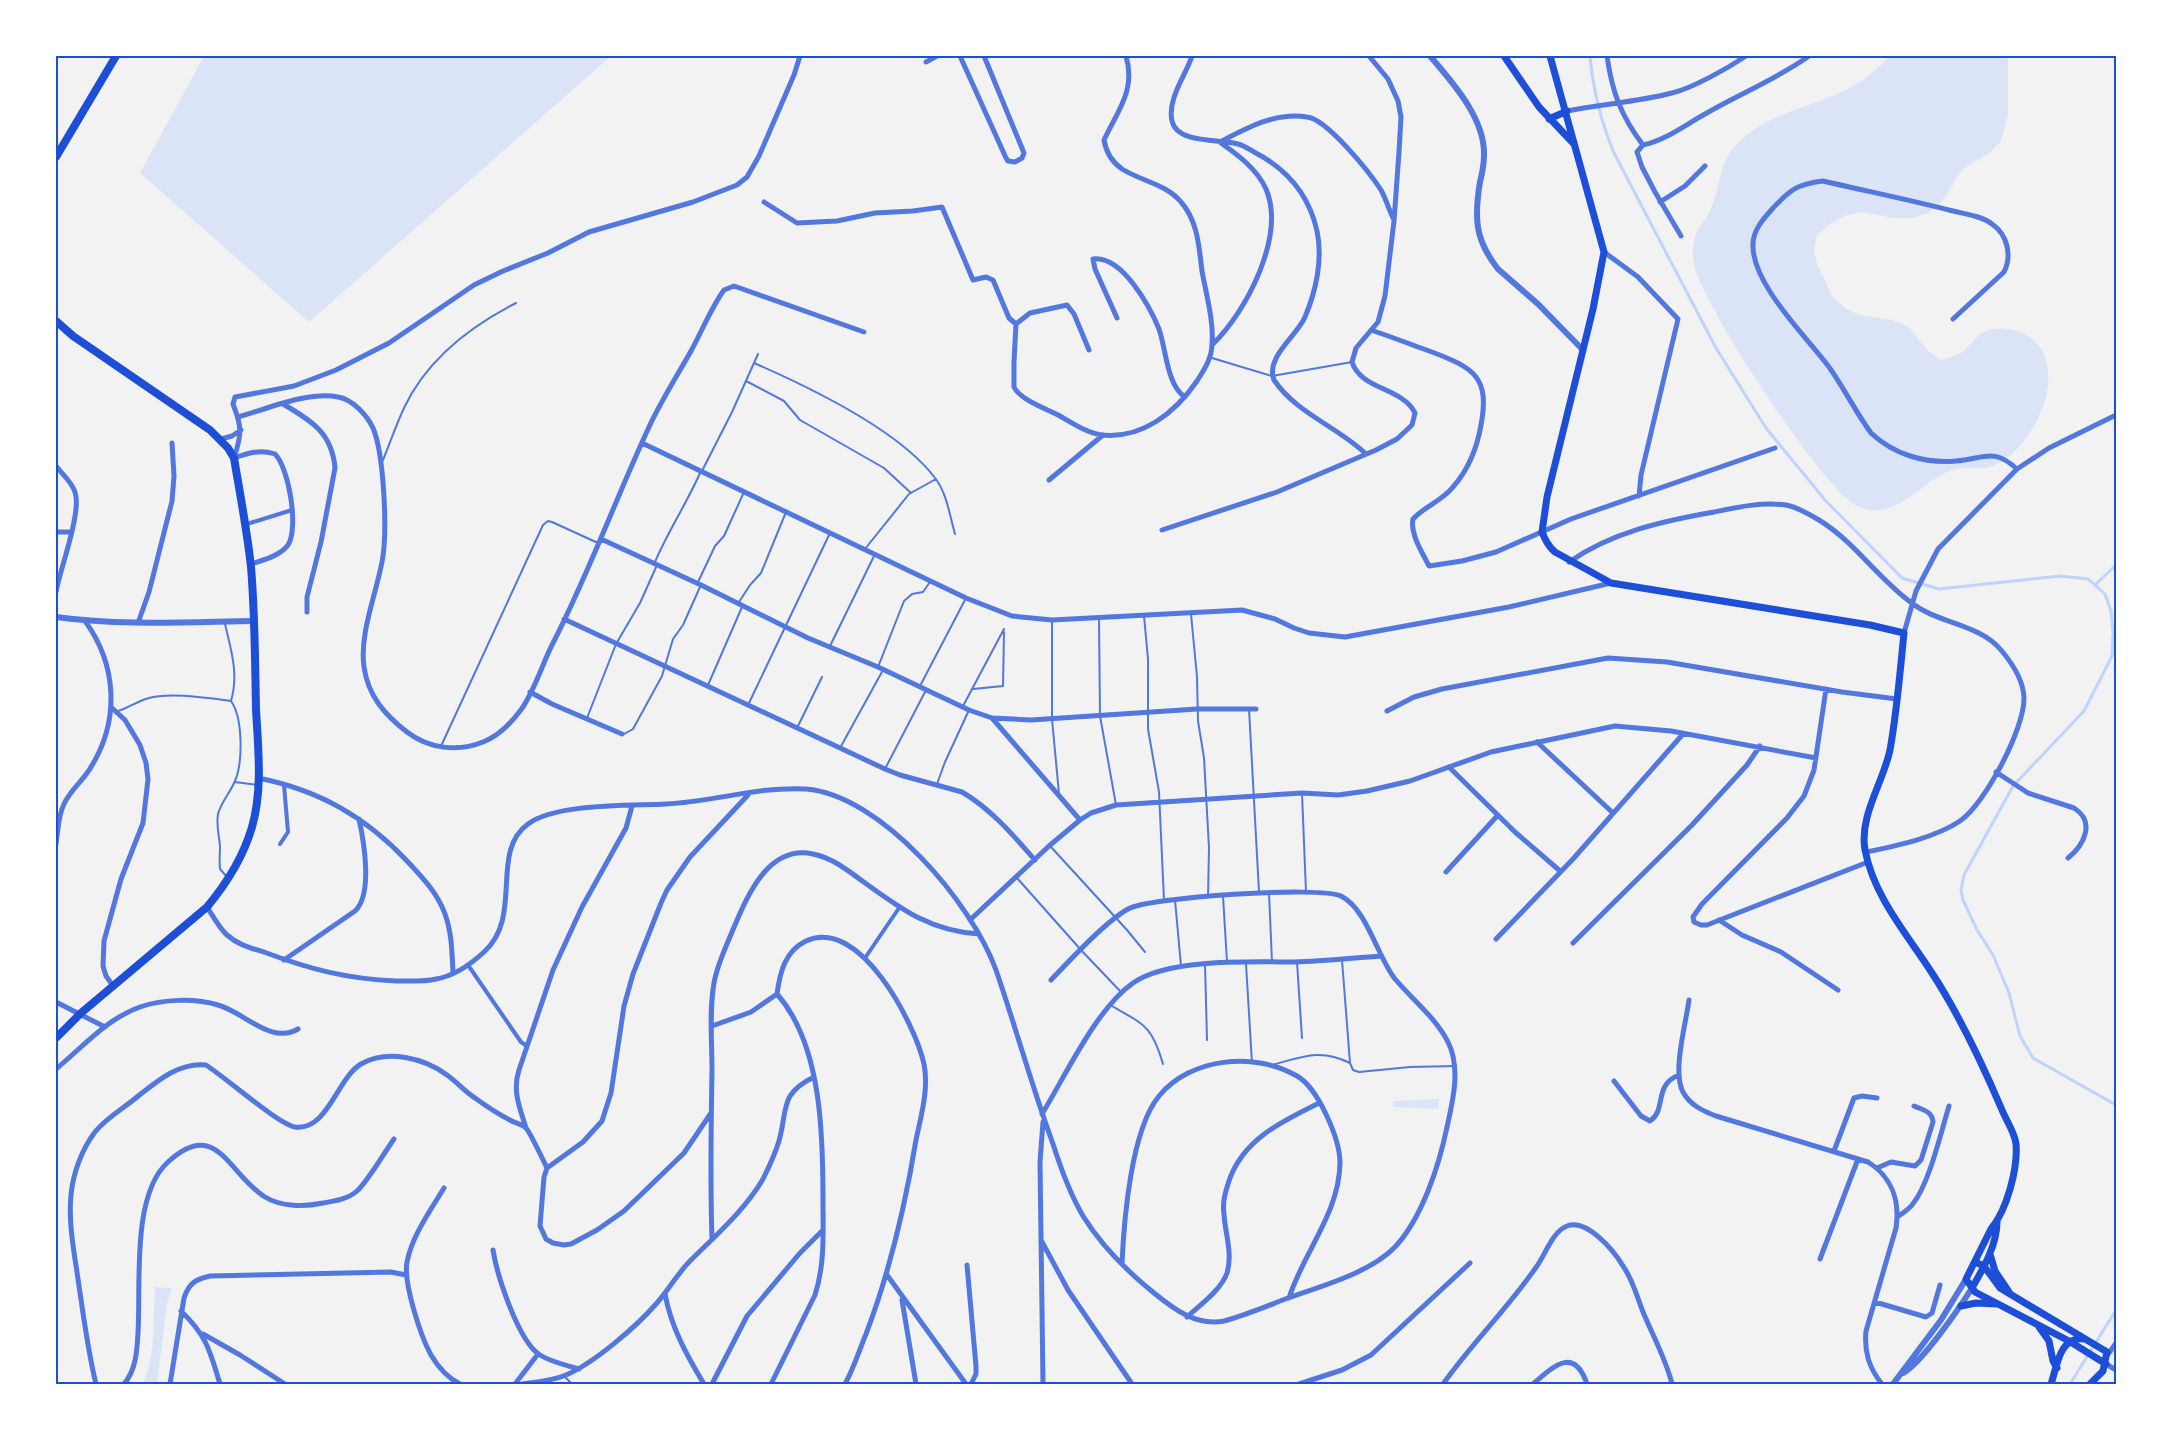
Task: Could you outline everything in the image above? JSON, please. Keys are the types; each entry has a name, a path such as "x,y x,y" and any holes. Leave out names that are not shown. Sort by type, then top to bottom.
{"main road":[{"path":"56,157 116,56"},
{"path":"1504,56 1549,119 1576,146"},
{"path":"1550,56 1604,252 1593,309 1547,497 1542,532 1549,547 1569,562 1611,583 1849,621 1904,633 1889,752 1867,818 1864,842 1868,862 1889,910 1955,1011 2016,1141 2013,1179 1997,1222 1997,1231 1989,1253 1972,1288"},
{"path":"1549,119 1567,111"},
{"path":"1561,131 1571,127"},
{"path":"56,321 73,336 201,423 221,439 234,458 245,525 255,621 258,782 252,827 230,878 207,906 81,1013 56,1038"},
{"path":"1997,1222 1990,1229 1966,1280 1972,1288 2106,1364"},
{"path":"1989,1253 1995,1271 2010,1294"},
{"path":"1975,1262 1984,1266 2000,1288 2107,1352 2103,1371 2090,1384"},
{"path":"1961,1306 2002,1304"},
{"path":"2033,1322 2049,1341 2053,1362 2057,1368"},
{"path":"2050,1384 2064,1345 2076,1338 2088,1341"}],"street":[{"path":"234,458 241,430 233,400 239,395 294,386 315,379 389,343 474,285 548,253 589,232 693,202 737,185 747,177 759,156 800,56"},
{"path":"926,62 937,56"},
{"path":"960,56 1006,158 1008,161 1015,162 1022,158 1024,153 984,56"},
{"path":"1126,56 1130,81 1128,92 1104,140 1106,148 1116,165 1122,170 1165,189 1182,202 1188,212 1196,230 1213,344"},
{"path":"1192,56 1174,99 1172,120 1177,130 1189,136 1239,144 1263,157 1288,176 1303,194 1318,234 1318,273 1306,315 1278,356 1272,376 1278,386 1294,401 1341,433 1366,454"},
{"path":"1162,530 1277,492 1389,444 1412,425 1415,413 1402,398 1359,374 1352,362 1356,348 1378,322 1383,303 1394,222 1401,117 1392,85 1381,68 1369,56"},
{"path":"1430,56 1469,108 1482,141 1485,155 1478,195 1477,228 1489,258 1583,350"},
{"path":"1607,56 1617,104 1643,145"},
{"path":"1567,111 1617,104 1679,91 1746,56"},
{"path":"1681,236 1642,168 1637,154 1643,145 1665,138 1809,56"},
{"path":"1220,142 1266,120 1310,117 1325,126 1355,157 1381,191 1394,222"},
{"path":"1089,350 1074,314 1067,305 1030,313 1016,324 1013,374 1016,391 1029,401 1103,435 1128,433 1146,427 1169,413 1185,397 1205,370 1213,344 1236,318 1257,280 1270,227 1270,208 1265,187 1245,162 1220,142"},
{"path":"1660,202 1685,186 1705,166"},
{"path":"1953,319 2004,272 2008,263 2009,251 2001,232 1987,220 1920,202 1823,181 1807,183 1790,190 1761,221 1752,242 1755,262 1774,298 1829,367 1878,440 1898,452 1927,460 1956,462 1990,456 2001,457 2017,469"},
{"path":"764,202 797,223 837,221 857,216 942,207 973,280 986,277 993,280 1009,318 1016,324"},
{"path":"1604,252 1638,277 1678,319 1641,475 1639,496"},
{"path":"1117,318 1095,269 1093,259 1101,258 1110,262 1138,290 1159,331 1174,385 1185,397"},
{"path":"238,417 325,395 343,398 362,412 373,428 385,510 384,544 365,640 363,664 366,677 378,705 415,738 441,747 468,746 493,737 522,710 600,541 642,443 724,290 734,286 864,332"},
{"path":"1371,330 1458,362 1474,374 1483,391 1485,401 1480,433 1467,468 1448,493 1413,519 1412,527 1429,566 1462,561 1496,552 1542,532 1774,448"},
{"path":"283,404 316,426 331,445 335,459 333,480 308,597 307,612"},
{"path":"1904,633 1916,591 1938,549 2017,469 2049,448 2116,415"},
{"path":"221,439 241,430"},
{"path":"1049,480 1103,435"},
{"path":"138,623 149,592 172,501 174,476 172,443"},
{"path":"642,443 966,598 1012,616 1052,620 1099,619 1242,610 1316,635 1345,637 1509,607 1611,583"},
{"path":"234,458 256,452 271,453 278,457 286,476 292,510 293,524 288,544 271,557 250,564"},
{"path":"56,466 76,493 76,508 56,592"},
{"path":"1569,562 1597,544 1658,523 1752,505 1769,504 1792,507 1820,521 1844,539 1912,604 1989,640 2000,649 2017,674 2024,697 2021,716 2017,733 1975,807 1954,825 1904,843 1866,852"},
{"path":"245,525 292,510"},
{"path":"56,532 71,532"},
{"path":"600,541 656,564 962,707 992,718 1052,719 1197,709 1256,709"},
{"path":"56,616 84,621 138,623 255,621"},
{"path":"564,620 885,769 962,792 998,821 1035,860"},
{"path":"56,844 63,806 85,778 96,759 106,731 111,707 112,686 105,661 96,638 84,621"},
{"path":"1387,711 1414,697 1442,689 1608,658 1667,662 1897,699"},
{"path":"1826,689 1816,758 1809,788 1798,805 1762,845 1702,904 1693,917 1695,922 1707,925 1868,862"},
{"path":"530,692 621,734"},
{"path":"111,707 118,711 140,745 148,779 143,823 121,879 104,941 103,966 106,976 114,987"},
{"path":"992,718 1080,820"},
{"path":"970,920 1080,820 1091,813 1116,805 1302,793 1338,795 1396,785 1491,752 1615,726 1634,726 1760,746 1816,758"},
{"path":"1496,939 1683,734"},
{"path":"1537,742 1613,813"},
{"path":"1573,943 1692,825 1747,765 1760,746"},
{"path":"1449,767 1560,871"},
{"path":"1996,772 2028,793 2074,808 2085,818 2087,827 2082,843 2068,858"},
{"path":"258,782 284,785 326,799 372,827 392,844 428,884 439,902 449,930 453,973"},
{"path":"280,844 288,832 284,785"},
{"path":"207,906 222,929 233,940 284,960 334,975 371,980 428,980 453,973 468,964 489,948 499,934 505,912 513,844 520,831 538,818 561,810 674,804 794,789 813,790 834,795 883,824 924,860 970,920 990,953 1043,1117 1076,1203 1091,1228 1122,1263 1158,1296 1187,1317 1205,1322 1224,1321 1371,1265 1390,1252 1404,1235 1432,1180 1444,1145 1454,1091 1455,1066 1450,1048 1443,1035 1389,971 1357,911 1348,901 1331,893 1306,892 1164,900 1137,905 1116,917 1051,980"},
{"path":"711,1113 684,1153 642,1195 597,1230 571,1244 553,1243 546,1239 540,1226 544,1177 547,1168 583,1142 602,1121 609,1101 622,1017 630,985 667,890 690,857 749,794"},
{"path":"547,1168 526,1128 515,1092 515,1082 553,970 582,907 626,828 632,806"},
{"path":"1446,872 1498,815"},
{"path":"284,960 355,911 362,902 365,875 362,834 358,818"},
{"path":"712,1239 711,1113 714,982 721,957 746,898 763,873 771,865 785,858 801,854 824,857 838,863 899,908 930,923 960,933 979,934"},
{"path":"865,958 899,908"},
{"path":"1719,920 1742,935 1794,960 1838,990"},
{"path":"712,1026 751,1012 777,994 785,961 796,947 813,938 841,942 865,958 885,982 915,1034 926,1079 910,1176 896,1245 887,1275 845,1384"},
{"path":"1043,1384 1040,1162 1043,1117 1084,1043 1111,1005 1143,977 1164,969 1205,964 1297,962 1381,956"},
{"path":"468,964 521,1042 528,1046"},
{"path":"771,1384 817,1289 824,1255 819,1099 795,1022 777,994"},
{"path":"1689,1000 1679,1075 1683,1093 1697,1107 1705,1112 1858,1159 1877,1168 1892,1187 1898,1217 1866,1331 1865,1344 1869,1364 1881,1384"},
{"path":"56,1069 92,1036 122,1015 141,1007 182,1001 206,1002 224,1007 274,1033 286,1033 298,1029"},
{"path":"56,1002 105,1027"},
{"path":"96,1384 75,1258 70,1196 81,1158 97,1130 163,1078 181,1069 200,1064 206,1065 282,1121 297,1127 311,1123 325,1112 354,1069 371,1060 388,1057 424,1062 438,1068 475,1098 526,1128"},
{"path":"1122,1263 1130,1182 1141,1136 1151,1107 1158,1096 1175,1081 1197,1069 1227,1061 1269,1065 1299,1077 1319,1103 1338,1146 1339,1176 1331,1211 1301,1265 1289,1298"},
{"path":"1614,1081 1641,1116 1650,1121 1656,1116 1667,1081 1679,1075"},
{"path":"522,1384 564,1376 579,1369 600,1355 639,1321 665,1294 688,1263 754,1192 779,1141 786,1102 790,1094 796,1087 814,1077"},
{"path":"1834,1151 1854,1098 1862,1096 1877,1098"},
{"path":"1187,1317 1222,1282 1226,1274 1229,1259 1224,1200 1232,1173 1241,1156 1256,1139 1319,1103"},
{"path":"1877,1168 1891,1162 1915,1166 1921,1160 1933,1122 1930,1112 1914,1106"},
{"path":"1898,1217 1917,1199 1949,1106"},
{"path":"124,1384 133,1369 137,1351 140,1266 147,1198 155,1177 168,1162 191,1146 210,1145 222,1154 243,1179 264,1196 282,1203 312,1205 343,1199 358,1190 394,1139"},
{"path":"1820,1259 1858,1159"},
{"path":"444,1188 412,1245 406,1275 420,1327 432,1357 448,1377 460,1384"},
{"path":"1443,1384 1522,1287 1557,1234 1566,1226 1578,1225 1592,1232 1625,1268 1672,1384"},
{"path":"712,1384 747,1316 800,1253 823,1230"},
{"path":"1040,1238 1068,1290 1132,1384"},
{"path":"493,1250 503,1292 521,1330 538,1354 579,1369"},
{"path":"1299,1384 1342,1370 1371,1355 1470,1263"},
{"path":"967,1266 976,1366 976,1374 971,1384"},
{"path":"170,1384 181,1311 188,1287 200,1278 391,1272 406,1275"},
{"path":"887,1275 902,1299 966,1384"},
{"path":"1893,1384 1941,1320 1966,1280"},
{"path":"1875,1302 1926,1317 1932,1313 1940,1285"},
{"path":"1903,1373 1910,1370 1961,1306 1972,1288"},
{"path":"665,1294 675,1329 704,1384"},
{"path":"902,1299 916,1384"},
{"path":"181,1311 203,1334 240,1354 285,1384"},
{"path":"203,1334 220,1384"},
{"path":"2116,1343 2107,1352 2116,1358"},
{"path":"515,1384 538,1354"},
{"path":"1533,1384 1551,1369 1565,1362 1578,1366 1587,1384"},
{"path":"2106,1364 2116,1370"}],"lane":[{"path":"380,465 404,408 435,361 463,334 516,303"},
{"path":"587,718 616,644 640,603 667,534 683,508 732,412 758,354"},
{"path":"1209,357 1272,376 1352,362"},
{"path":"754,363 788,378 861,418 918,459 942,489 955,534"},
{"path":"746,381 784,401 800,420 884,468 911,493"},
{"path":"865,549 911,493 936,479"},
{"path":"621,734 633,729 666,667 673,639 682,625 715,546 724,536 744,492"},
{"path":"708,686 741,604 750,585 761,573 786,512"},
{"path":"441,747 543,525 552,522 600,541"},
{"path":"748,706 830,533"},
{"path":"830,647 875,554"},
{"path":"840,747 881,668 904,601 912,594 923,592 932,580"},
{"path":"920,686 966,598"},
{"path":"1191,614 1197,677 1197,709 1204,758 1209,848 1208,897"},
{"path":"1144,616 1149,659 1148,729 1156,768 1164,900"},
{"path":"1099,619 1100,716 1116,805"},
{"path":"1052,620 1052,719 1059,796"},
{"path":"224,622 236,674 231,701 239,717 241,729 235,782 220,809 218,822 220,869 230,878"},
{"path":"962,707 1004,629 1003,686 973,689"},
{"path":"797,729 822,677"},
{"path":"885,769 926,690"},
{"path":"118,711 150,698 162,696 231,701"},
{"path":"1249,709 1258,894"},
{"path":"937,784 969,710"},
{"path":"235,782 258,782"},
{"path":"1302,793 1306,892"},
{"path":"1049,846 1116,917 1145,952"},
{"path":"1016,877 1122,993"},
{"path":"1269,893 1272,962"},
{"path":"1222,896 1227,964"},
{"path":"1175,900 1181,967"},
{"path":"1342,958 1350,1063 1353,1070 1359,1072 1410,1067 1455,1066"},
{"path":"1297,962 1302,1038"},
{"path":"1246,963 1252,1063"},
{"path":"1205,964 1206,1040"},
{"path":"1111,1005 1138,1021 1152,1034 1163,1064"},
{"path":"1269,1065 1326,1054 1350,1063"},
{"path":"564,1376 572,1384"}],"shaded area":[{"path":"204,56 610,57 309,322 140,173"},
{"path":"1890,56 2008,56 2008,115 2001,141 1989,153 1962,170 1941,203 1928,213 1912,218 1895,218 1861,212 1845,216 1830,224 1817,235 1814,250 1818,266 1832,296 1845,308 1859,315 1892,320 1909,327 1928,351 1941,360 1960,353 1979,335 1992,329 2002,328 2022,333 2039,346 2047,364 2048,385 2043,406 2033,428 2019,446 2003,460 1986,468 1952,470 1895,505 1871,510 1857,506 1841,493 1819,468 1765,394 1739,353 1701,284 1694,264 1693,249 1697,231 1712,206 1727,158 1742,139 1766,122 1852,87"},
{"path":"1439,1099 1438,1109 1393,1107 1393,1101"},
{"path":"155,1287 172,1288 167,1304 157,1384 143,1384 152,1349"}],"waterway":[{"path":"1590,56 1598,105 1614,153 1716,348 1766,428 1825,500 1902,578 1939,589 2060,576 2088,579 2105,594 2111,611 2112,656 2084,711 2013,786 1964,875 1961,890 1963,900 1977,930 1993,955 2009,993 2020,1036 2033,1058 2116,1105"},
{"path":"2095,585 2116,565"},
{"path":"2070,1384 2116,1310"}]}
